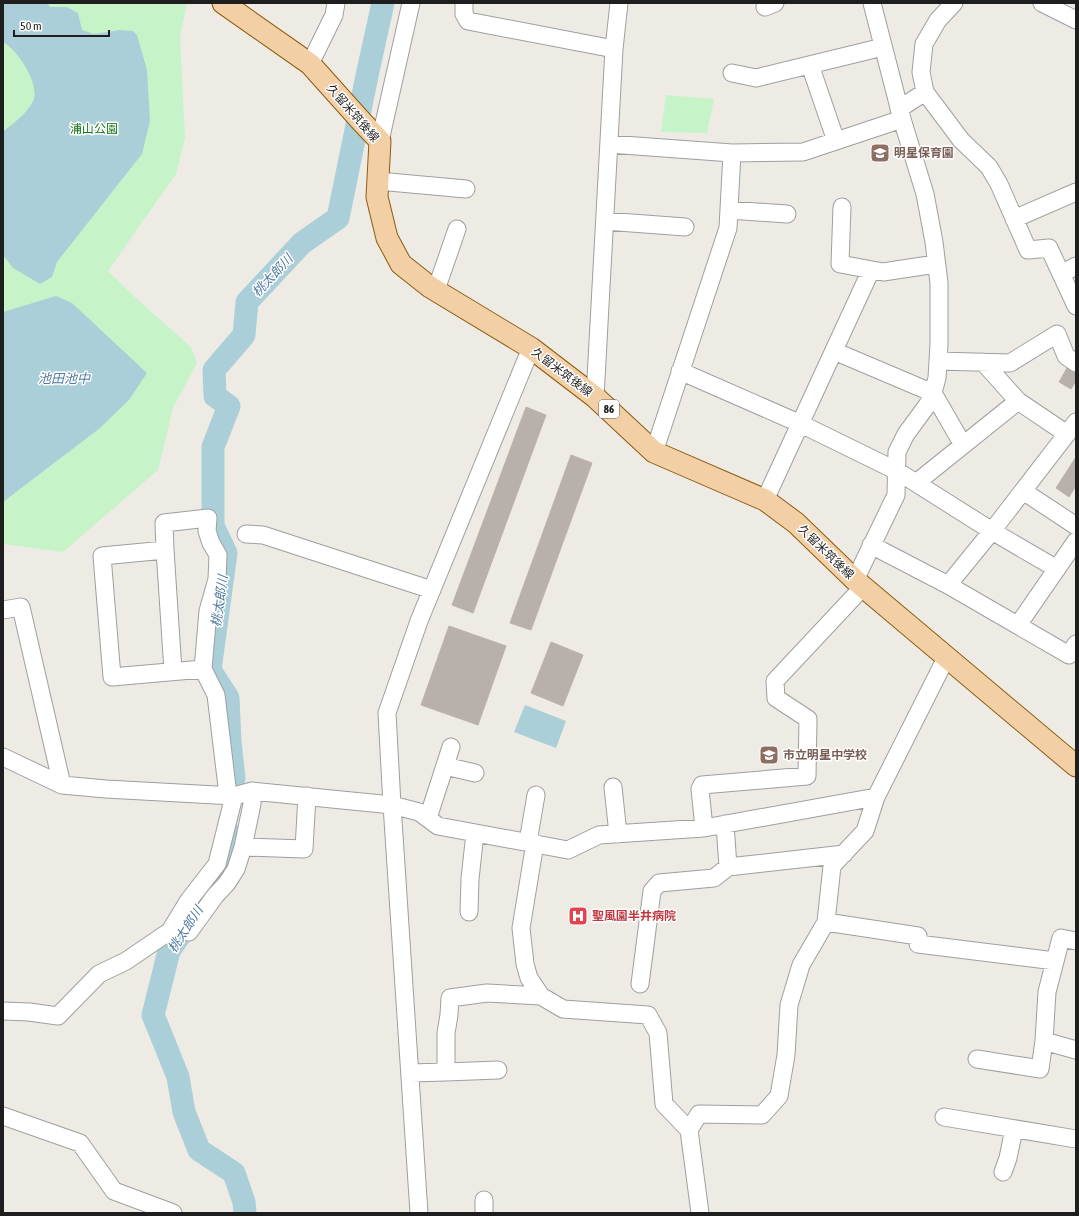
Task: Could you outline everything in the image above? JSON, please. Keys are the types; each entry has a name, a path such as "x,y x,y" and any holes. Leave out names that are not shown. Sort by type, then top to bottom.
{"main road":[{"name":"久留米筑後線","path":"223,3 310,64 380,141 377,197 387,238 401,264 436,290 531,348 595,396 654,452 765,500 796,523 859,583 946,658 1076,766"}],"street":[{"path":"310,64 334,15 336,3"},
{"path":"380,141 411,3"},
{"path":"464,3 464,14 468,21 614,49"},
{"path":"595,396 614,49 619,3"},
{"path":"704,828 700,789 702,785 807,776 808,720 776,698 775,681 859,583 871,545 896,496 897,452 906,434 930,400 937,378 939,283 934,242 925,194 900,114 872,3"},
{"path":"954,3 938,20 924,44 922,72 925,92 961,140 989,167 999,184 1028,250 1049,248 1076,306"},
{"path":"1042,3 1076,20"},
{"path":"732,73 756,78 883,46"},
{"path":"810,65 836,141"},
{"path":"609,144 732,153 803,152 836,141 900,114 925,92"},
{"path":"654,452 728,228 732,153"},
{"path":"378,181 466,189"},
{"path":"1014,219 1076,192"},
{"path":"842,206 840,264 882,272 936,264"},
{"path":"729,210 787,214"},
{"path":"605,221 685,227"},
{"path":"436,290 457,229"},
{"path":"1061,274 1076,266"},
{"path":"765,500 871,270"},
{"path":"938,361 1010,362 1057,334 1070,346 1066,356 1076,363"},
{"path":"420,1213 387,713 432,590 531,348"},
{"path":"834,351 933,393 963,445"},
{"path":"948,585 1072,428 1018,401 983,362"},
{"path":"680,371 801,424 897,471 992,531 1057,569"},
{"path":"916,483 1018,401"},
{"path":"1023,491 1073,518"},
{"path":"3,1011 29,1012 58,1016 98,974 126,961 170,930 189,900 217,864 231,796 216,695 203,668 208,611 216,579 218,555 211,543 207,531 208,518 164,523 164,550 173,671"},
{"path":"246,534 263,535 432,590"},
{"path":"1018,625 1076,541"},
{"path":"871,545 948,585 1069,655 1076,644"},
{"path":"164,550 102,556 112,677 203,668"},
{"path":"3,610 20,607 62,785"},
{"path":"689,1130 699,1114 762,1115 780,1096 786,1055 789,1005 801,965 826,922 832,866 865,831 876,797 946,658"},
{"path":"428,818 451,747"},
{"path":"3,757 62,785 231,796 252,791 392,805 419,812 438,826 568,850 599,835 704,828 876,797"},
{"path":"445,766 475,773"},
{"path":"613,787 618,834"},
{"path":"189,932 236,869 243,847 252,804 252,791"},
{"path":"536,795 521,928 525,964 529,978 541,996 563,1009 648,1015 658,1033 664,1104 689,1130 700,1213"},
{"path":"243,847 304,849 306,796"},
{"path":"725,824 728,868"},
{"path":"469,912 470,879 475,833"},
{"path":"640,984 652,891 659,883 714,878 728,868 844,854"},
{"path":"826,922 918,936 918,944 1055,961"},
{"path":"977,1058 1040,1068 1044,1042 1047,992 1061,938 1076,941"},
{"path":"446,1072 446,1033 450,998 487,993 541,996"},
{"path":"1044,1042 1076,1050"},
{"path":"410,1073 498,1070"},
{"path":"3,1116 80,1143 114,1191 173,1213"},
{"path":"944,1117 1076,1139"},
{"path":"1003,1172 1008,1158 1014,1129"}],"green space":[{"name":"浦山公園","path":"3,3 187,3 180,36 185,138 176,174 108,271 191,347 197,363 173,408 158,470 63,552 3,544"},
{"path":"666,95 714,99 707,133 661,132"}],"water":[{"path":"3,3 47,3 50,7 67,7 78,13 82,30 94,34 120,30 133,31 137,35 147,70 150,121 142,154 57,262 52,277 40,284 13,268 3,255 3,132 27,110 33,101 35,94 31,77 26,68 15,52 3,42"},
{"name":"池田池中","path":"56,296 72,303 147,373 129,400 100,428 3,502 3,312"},
{"path":"525,705 566,721 556,748 514,732"}],"building":[{"path":"1067,368 1076,373 1076,381 1071,389 1059,382"},
{"path":"526,407 546,415 473,613 452,605"},
{"path":"571,455 592,463 531,630 510,623"},
{"path":"1076,457 1076,486 1069,497 1056,488"},
{"path":"449,626 506,646 478,725 421,705"},
{"path":"551,642 583,655 563,706 531,693"}],"waterway":[{"name":"桃太郎川","path":"234,778 230,742 228,698 210,670 226,553 213,526 213,447 229,406 215,396 214,370 244,335 247,302 302,243 338,218 383,3"},
{"name":"桃太郎川","path":"231,835 224,870 169,951 153,1015 178,1077 184,1112 199,1150 234,1173 244,1202 245,1213"}],"place":[{"name":"明星保育園","path":"880,153"},
{"name":"市立明星中学校","path":"769,755"},
{"name":"聖風園半井病院","path":"578,916"}]}
